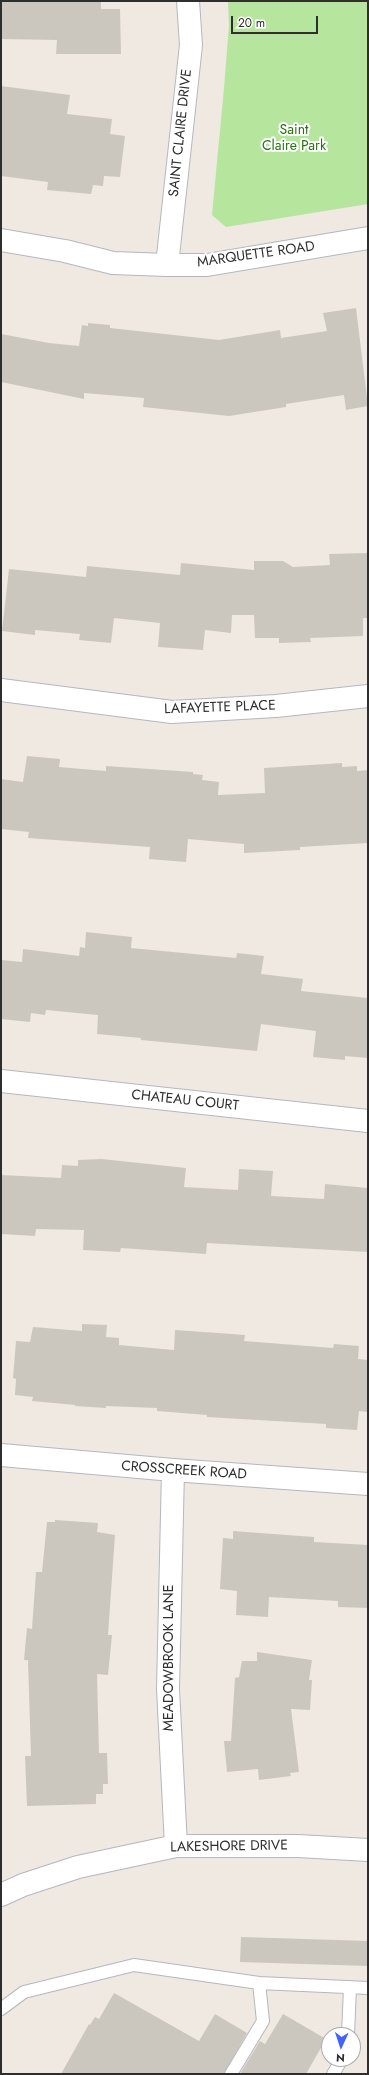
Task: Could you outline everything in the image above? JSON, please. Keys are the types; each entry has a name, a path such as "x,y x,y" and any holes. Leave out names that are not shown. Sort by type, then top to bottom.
{"street":[{"name":"SAINT CLAIRE DRIVE","path":"167,265 191,45 188,1"},
{"name":"MARQUETTE ROAD","path":"1,240 65,251 113,263 207,265 368,238"},
{"name":"LAFAYETTE PLACE","path":"1,690 172,712 276,706 368,696"},
{"name":"CHATEAU COURT","path":"1,1081 368,1120"},
{"name":"CROSSCREEK ROAD","path":"1,1455 173,1470 368,1484"},
{"name":"MEADOWBROOK LANE","path":"173,1470 168,1682 176,1846"},
{"name":"LAKESHORE DRIVE","path":"1,1895 78,1867 176,1846 298,1846 368,1850"}],"lane":[{"path":"1,2009 24,1992 134,1965 259,1983 368,1988"},
{"path":"231,2074 263,2021 259,1983"},
{"path":"348,2027 350,1987"}],"green space":[{"name":"Saint Claire Park","path":"228,1 368,1 368,204 226,227 212,215 229,25"}],"building":[{"path":"1,1 101,1 101,9 120,9 121,54 56,54 57,40 1,39"},
{"path":"1,86 70,95 67,114 112,119 110,134 125,136 120,177 104,176 103,186 93,185 91,194 47,190 48,182 1,176"},
{"path":"356,308 368,406 346,410 344,395 286,404 286,407 229,416 143,407 144,398 84,393 84,399 1,382 1,334 49,343 79,346 82,325 88,326 88,323 110,325 110,328 219,340 280,330 281,338 327,331 323,313"},
{"path":"368,553 368,618 363,618 363,636 310,638 311,642 279,643 279,638 255,638 254,615 232,615 231,633 205,630 203,650 158,647 160,623 114,618 111,643 79,640 80,634 35,630 35,635 2,631 9,569 86,577 87,566 180,575 181,563 254,570 254,561 283,561 293,567 330,565 329,554"},
{"path":"27,756 60,759 59,767 106,771 106,766 193,772 193,774 203,775 202,780 219,782 218,795 265,793 264,768 342,763 342,767 357,766 357,771 368,770 368,843 300,847 300,850 244,853 244,844 188,839 186,862 149,859 150,847 28,838 29,832 1,829 1,779 23,782"},
{"path":"86,932 132,937 131,948 236,958 237,953 264,956 261,974 303,979 301,991 368,998 368,1058 345,1056 345,1060 313,1057 316,1031 261,1024 257,1051 141,1040 141,1038 97,1034 98,1015 46,1010 45,1015 31,1013 30,1022 1,1019 1,960 22,962 23,949 79,956 80,947 85,948"},
{"path":"102,1159 186,1168 184,1187 238,1190 239,1169 273,1171 271,1196 324,1199 325,1184 368,1188 368,1252 207,1243 206,1254 121,1248 120,1252 83,1250 84,1230 36,1229 35,1236 1,1234 1,1175 61,1178 62,1165 78,1166 78,1160"},
{"path":"82,1324 107,1325 106,1337 119,1338 119,1345 174,1350 175,1330 245,1335 244,1341 333,1348 334,1344 359,1346 358,1359 368,1360 368,1412 359,1411 357,1430 326,1428 326,1424 207,1417 207,1415 157,1411 157,1408 106,1406 106,1408 75,1406 32,1401 33,1397 15,1395 16,1379 13,1378 16,1341 30,1342 33,1327 82,1331"},
{"path":"55,1520 98,1523 97,1532 115,1535 108,1635 112,1635 108,1675 97,1674 99,1753 107,1753 108,1784 103,1784 103,1794 96,1794 96,1804 27,1806 25,1756 31,1756 28,1660 24,1660 27,1628 32,1629 36,1572 42,1572 47,1522 55,1522"},
{"path":"233,1531 314,1537 314,1542 368,1545 368,1608 338,1607 338,1601 269,1597 268,1617 236,1615 237,1591 220,1589 223,1538 233,1539"},
{"path":"257,1652 312,1660 309,1680 312,1680 310,1710 291,1709 299,1772 290,1773 291,1776 259,1780 258,1769 227,1772 224,1741 231,1741 235,1678 239,1677 242,1661 257,1661"},
{"path":"241,1937 368,1941 368,1966 240,1962"},
{"path":"114,1993 199,2041 215,2014 247,2033 224,2074 61,2074 89,2024 90,2025 95,2017 99,2019"},
{"path":"283,2014 321,2036 321,2048 306,2074 240,2074 260,2041 265,2044"}]}
